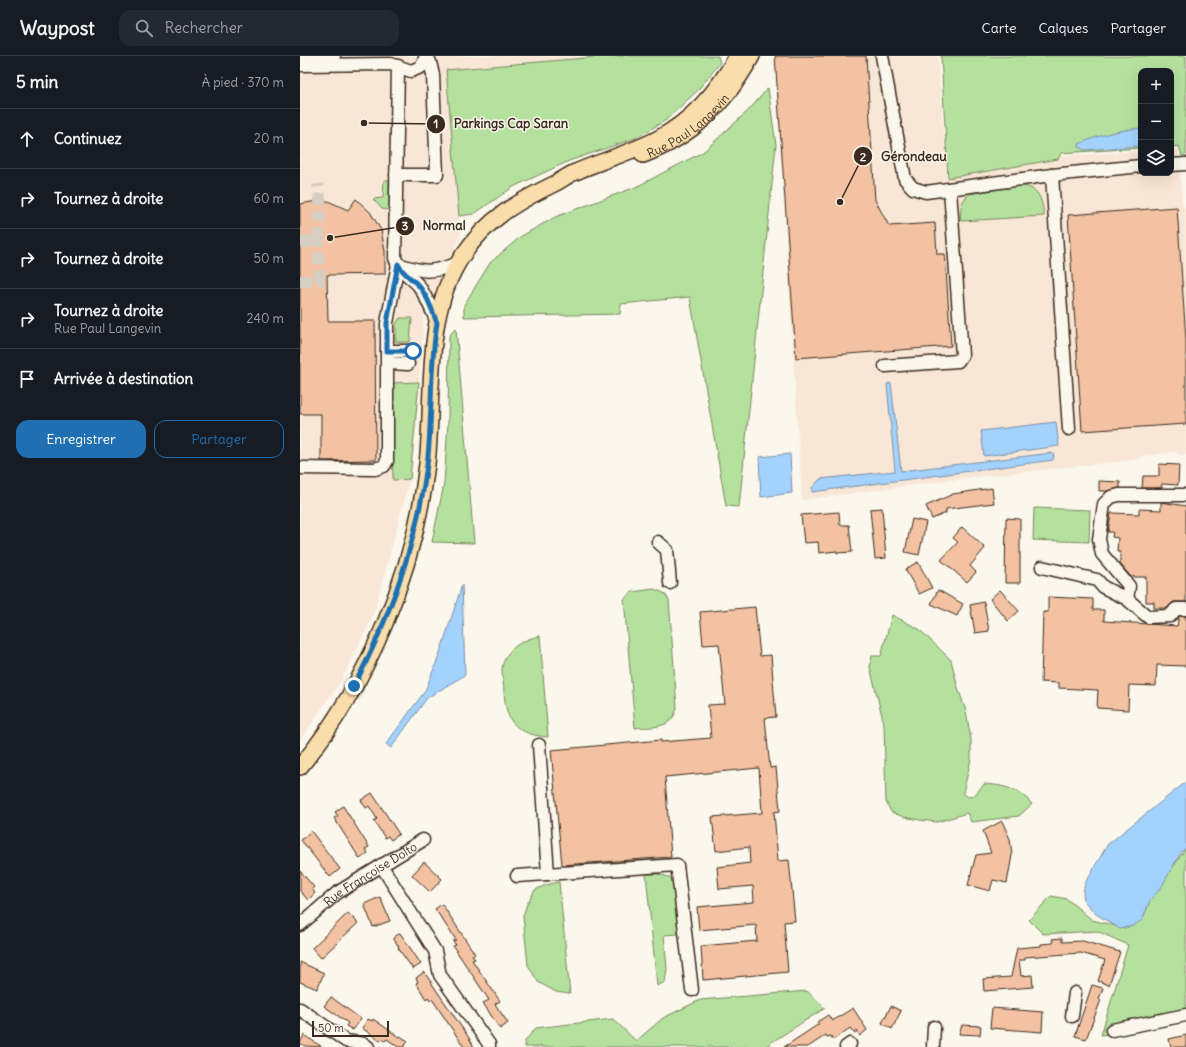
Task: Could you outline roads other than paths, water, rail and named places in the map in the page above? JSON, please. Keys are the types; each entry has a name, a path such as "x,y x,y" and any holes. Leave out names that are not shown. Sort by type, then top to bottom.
{"main road":[{"name":"Rue Paul Langevin","path":"300,767 332,723 370,655 392,607 421,505 427,464 437,323 448,285 463,254 484,230 501,214 527,196 556,183 574,172 657,139 681,124 713,93 736,56"},
{"name":"Rue Paul Langevin","path":"556,183 580,177 658,150 690,132 707,117 733,86 752,56"}],"street":[{"path":"300,56 334,56"},
{"path":"300,65 391,64 411,71 421,67 426,56"},
{"path":"396,175 437,175 433,75 430,62 426,56"},
{"path":"882,56 905,179 908,185 919,191 950,190 1052,174 1138,166"},
{"path":"398,66 396,258 401,270 418,285 431,307 437,323"},
{"path":"1174,165 1186,164"},
{"path":"1052,174 1069,429"},
{"path":"885,366 958,360 962,355 950,190"},
{"path":"398,264 414,269 433,272 459,263"},
{"path":"300,468 375,469 384,466 388,461 387,323 398,264"},
{"path":"387,351 413,351"},
{"path":"388,364 408,364"},
{"path":"1126,599 1129,586 1102,554 1099,539 1104,504 1111,497 1119,495 1186,495"},
{"path":"658,542 667,550 670,583"},
{"path":"1042,567 1097,580 1103,587 1126,599 1148,617 1170,616 1176,609 1186,609"},
{"path":"539,745 548,874"},
{"name":"Rue Françoise Dolto","path":"300,925 337,892 423,840"},
{"path":"381,865 435,951 440,976 479,1027 489,1044 489,1047"},
{"path":"517,876 677,865 692,990"},
{"path":"1072,1016 1075,993"},
{"path":"300,1009 346,1041 364,1044 368,1047"},
{"path":"1112,1030 1186,1016"},
{"path":"932,1047 934,1027"}],"water":[{"path":"1138,128 1138,146 1084,150 1079,147 1079,144 1087,141 1125,130"},
{"path":"891,383 901,471 1052,453 1054,455 1053,460 812,492 812,488 820,479 895,471 887,384"},
{"path":"1056,422 1059,446 984,456 981,431"},
{"path":"790,454 792,493 761,497 759,457"},
{"path":"462,585 465,675 427,698 391,748 386,744 425,691 440,653"},
{"path":"1186,782 1186,848 1181,852 1162,886 1150,901 1142,920 1133,926 1120,929 1096,914 1084,901 1083,893 1085,883 1108,844"}],"tunnel":[{"path":"300,242 318,241 320,201 318,184"},
{"path":"300,281 319,281 318,241"}],"place":[{"name":"Parkings Cap Saran","path":"364,123"},
{"name":"Gérondeau","path":"840,202"},
{"name":"Normal","path":"330,238"}]}
